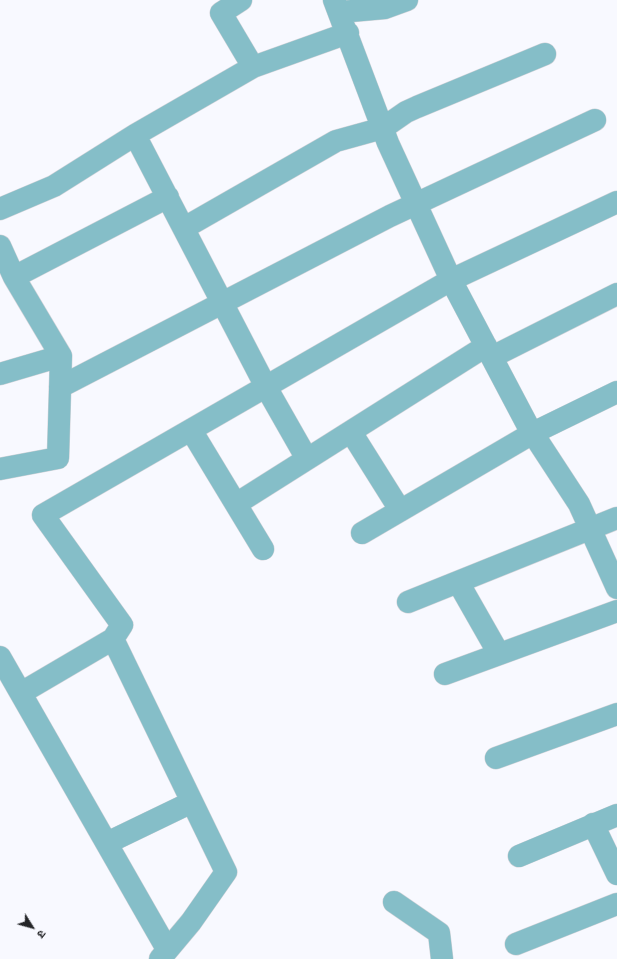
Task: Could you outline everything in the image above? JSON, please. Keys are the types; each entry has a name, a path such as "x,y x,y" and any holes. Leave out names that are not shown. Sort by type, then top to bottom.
{"street":[{"path":"240,0 221,13 253,67"},
{"path":"407,0 385,8 337,6 388,143 451,280 533,433 578,504 617,588"},
{"path":"0,209 54,186 135,135 253,67 348,33"},
{"path":"184,228 336,141 383,128 406,112 545,54"},
{"path":"60,386 416,204 596,120"},
{"path":"135,135 266,387 307,460"},
{"path":"14,277 168,197"},
{"path":"21,693 113,639 122,625 43,515 451,280 617,202"},
{"path":"0,246 14,277 61,356 58,458 0,469"},
{"path":"236,504 351,432 489,351 617,294"},
{"path":"0,374 61,356"},
{"path":"362,533 533,433 617,392"},
{"path":"191,430 263,549"},
{"path":"351,432 400,510"},
{"path":"408,602 617,518"},
{"path":"458,582 499,654"},
{"path":"445,674 617,611"},
{"path":"0,657 107,843 164,954 190,922 226,872 113,639"},
{"path":"496,758 617,714"},
{"path":"107,843 192,802"},
{"path":"519,856 617,815"},
{"path":"593,824 617,874"},
{"path":"394,902 439,933 442,959"},
{"path":"516,944 617,904"}]}
